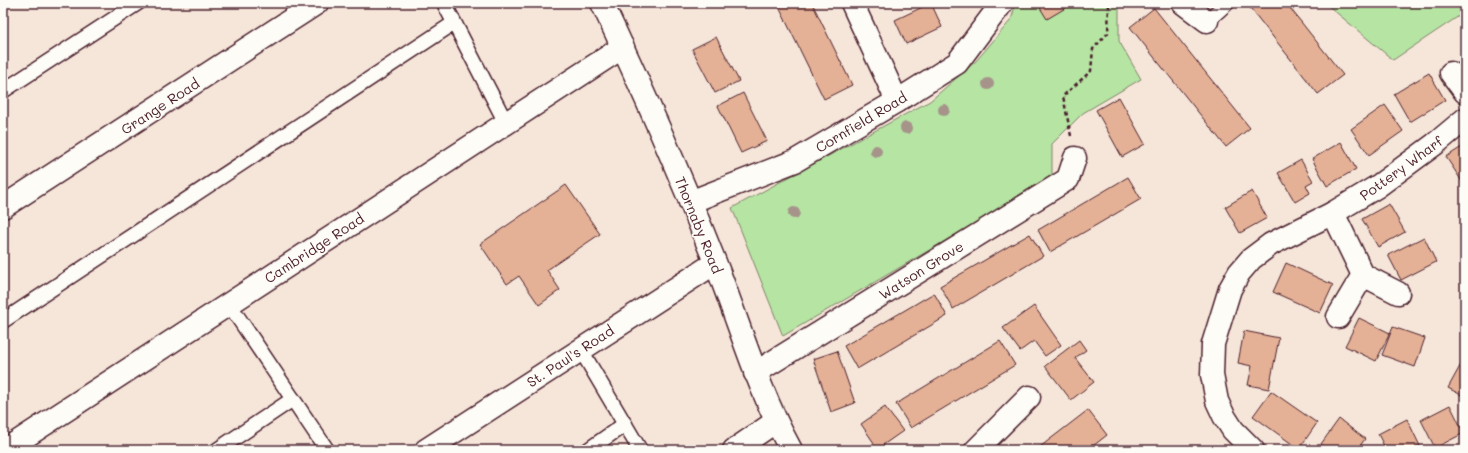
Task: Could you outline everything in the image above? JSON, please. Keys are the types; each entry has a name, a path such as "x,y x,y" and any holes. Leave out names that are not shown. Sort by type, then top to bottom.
{"street":[{"name":"Grange Road","path":"3,208 317,3"},
{"name":"Thornaby Road","path":"602,3 623,47 690,202 715,263 755,373 775,422 791,450"},
{"path":"852,3 897,101"},
{"name":"Cornfield Road","path":"690,202 795,162 897,101 957,62 1002,3"},
{"path":"1184,3 1207,21"},
{"name":"Cambridge Road","path":"5,450 623,47"},
{"path":"1451,73 1465,92"},
{"name":"Pottery Wharf","path":"1253,450 1233,430 1217,401 1214,388 1212,360 1213,344 1230,289 1239,273 1251,259 1271,244 1334,213 1378,186 1435,144 1465,119"},
{"name":"Watson Grove","path":"755,373 1068,179 1075,158"},
{"path":"1334,213 1363,275 1398,293"},
{"name":"St. Paul's Road","path":"426,450 715,263"},
{"path":"1338,317 1363,275"},
{"path":"976,450 1029,397"},
{"path":"734,450 775,422"}],"lane":[{"path":"3,91 138,3"},
{"path":"444,3 506,123"},
{"path":"1207,21 1227,3"},
{"path":"3,321 454,23"},
{"path":"229,304 327,450"},
{"path":"581,350 640,450"},
{"path":"217,450 293,400"},
{"path":"588,450 625,424"}],"path":[{"path":"1075,158 1063,96 1091,70 1094,49 1108,33 1109,3"}],"green space":[{"path":"1016,3 1119,3 1119,41 1141,79 1083,113 1052,144 1052,178 783,336 732,208 930,101 976,61 1011,20"},
{"path":"1325,3 1465,3 1465,12 1393,60"}],"building":[{"path":"777,3 812,3 852,85 824,99"},
{"path":"931,3 942,27 906,44 895,20"},
{"path":"1037,3 1074,3 1047,19"},
{"path":"1286,3 1343,75 1318,94 1247,4"},
{"path":"1154,8 1250,128 1226,147 1130,27"},
{"path":"716,37 739,81 715,93 692,49"},
{"path":"1429,73 1445,100 1410,122 1394,94"},
{"path":"743,93 767,141 741,153 718,106"},
{"path":"1119,97 1145,144 1122,157 1096,110"},
{"path":"1385,105 1403,131 1369,155 1351,129"},
{"path":"1341,142 1356,169 1327,186 1312,159"},
{"path":"1465,145 1465,186 1446,157"},
{"path":"1301,160 1313,181 1306,185 1310,193 1295,202 1278,173"},
{"path":"1128,177 1141,199 1050,252 1038,230"},
{"path":"566,185 600,234 547,270 560,290 539,305 519,276 507,284 480,244"},
{"path":"1252,191 1267,218 1240,233 1225,207"},
{"path":"1389,204 1405,232 1378,247 1362,219"},
{"path":"1030,234 1043,256 953,309 940,286"},
{"path":"1424,237 1436,262 1401,280 1388,255"},
{"path":"1286,263 1333,285 1320,313 1273,292"},
{"path":"934,293 947,316 857,369 844,346"},
{"path":"1034,306 1061,345 1045,356 1034,341 1020,351 1003,328"},
{"path":"1359,318 1390,333 1376,361 1345,346"},
{"path":"1393,327 1425,338 1415,367 1382,355"},
{"path":"1244,331 1279,338 1269,389 1248,385 1252,366 1238,363"},
{"path":"1079,340 1086,350 1075,358 1094,382 1071,400 1045,366"},
{"path":"1000,341 1015,365 911,428 896,404"},
{"path":"837,351 855,403 831,412 813,359"},
{"path":"1464,359 1465,360 1465,397 1448,388"},
{"path":"1271,391 1317,423 1299,449 1253,416"},
{"path":"1450,405 1464,433 1435,448 1421,420"},
{"path":"885,407 903,431 883,445 887,450 864,450 874,443 861,424"},
{"path":"1088,410 1107,435 1088,450 1036,450"},
{"path":"1339,419 1365,439 1357,450 1329,450 1321,444"},
{"path":"1407,419 1420,446 1411,450 1386,450 1378,434"}]}
